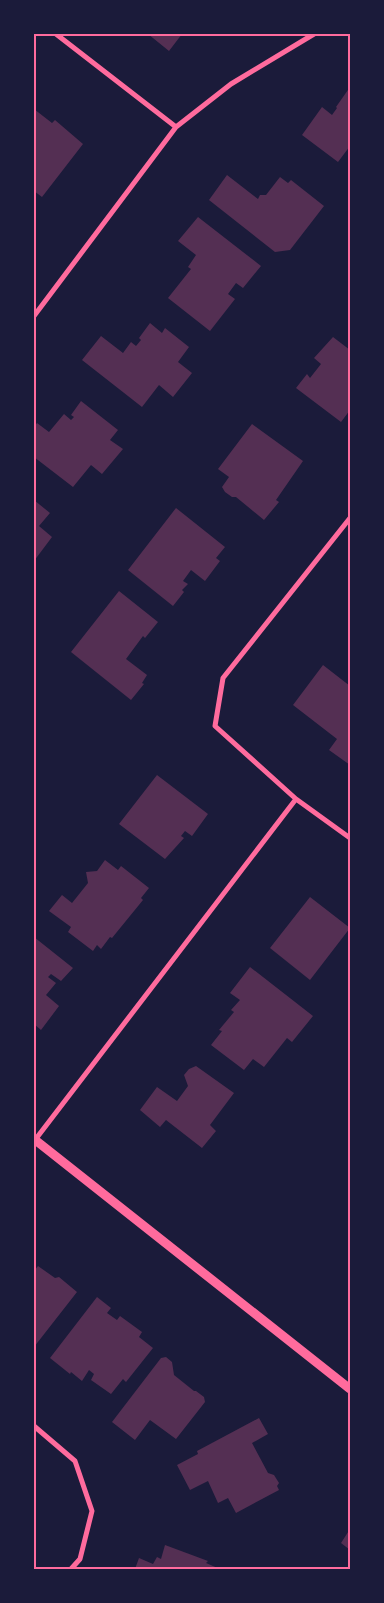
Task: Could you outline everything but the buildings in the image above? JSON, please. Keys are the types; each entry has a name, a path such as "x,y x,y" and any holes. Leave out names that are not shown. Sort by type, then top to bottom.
{"street":[{"path":"56,34 176,127"},
{"path":"34,316 176,127 231,84 314,34"},
{"path":"350,518 223,678 215,726 296,800 350,838"},
{"path":"296,800 34,1140 350,1389"},
{"path":"34,1426 76,1461 92,1511 80,1559 71,1569"}]}
